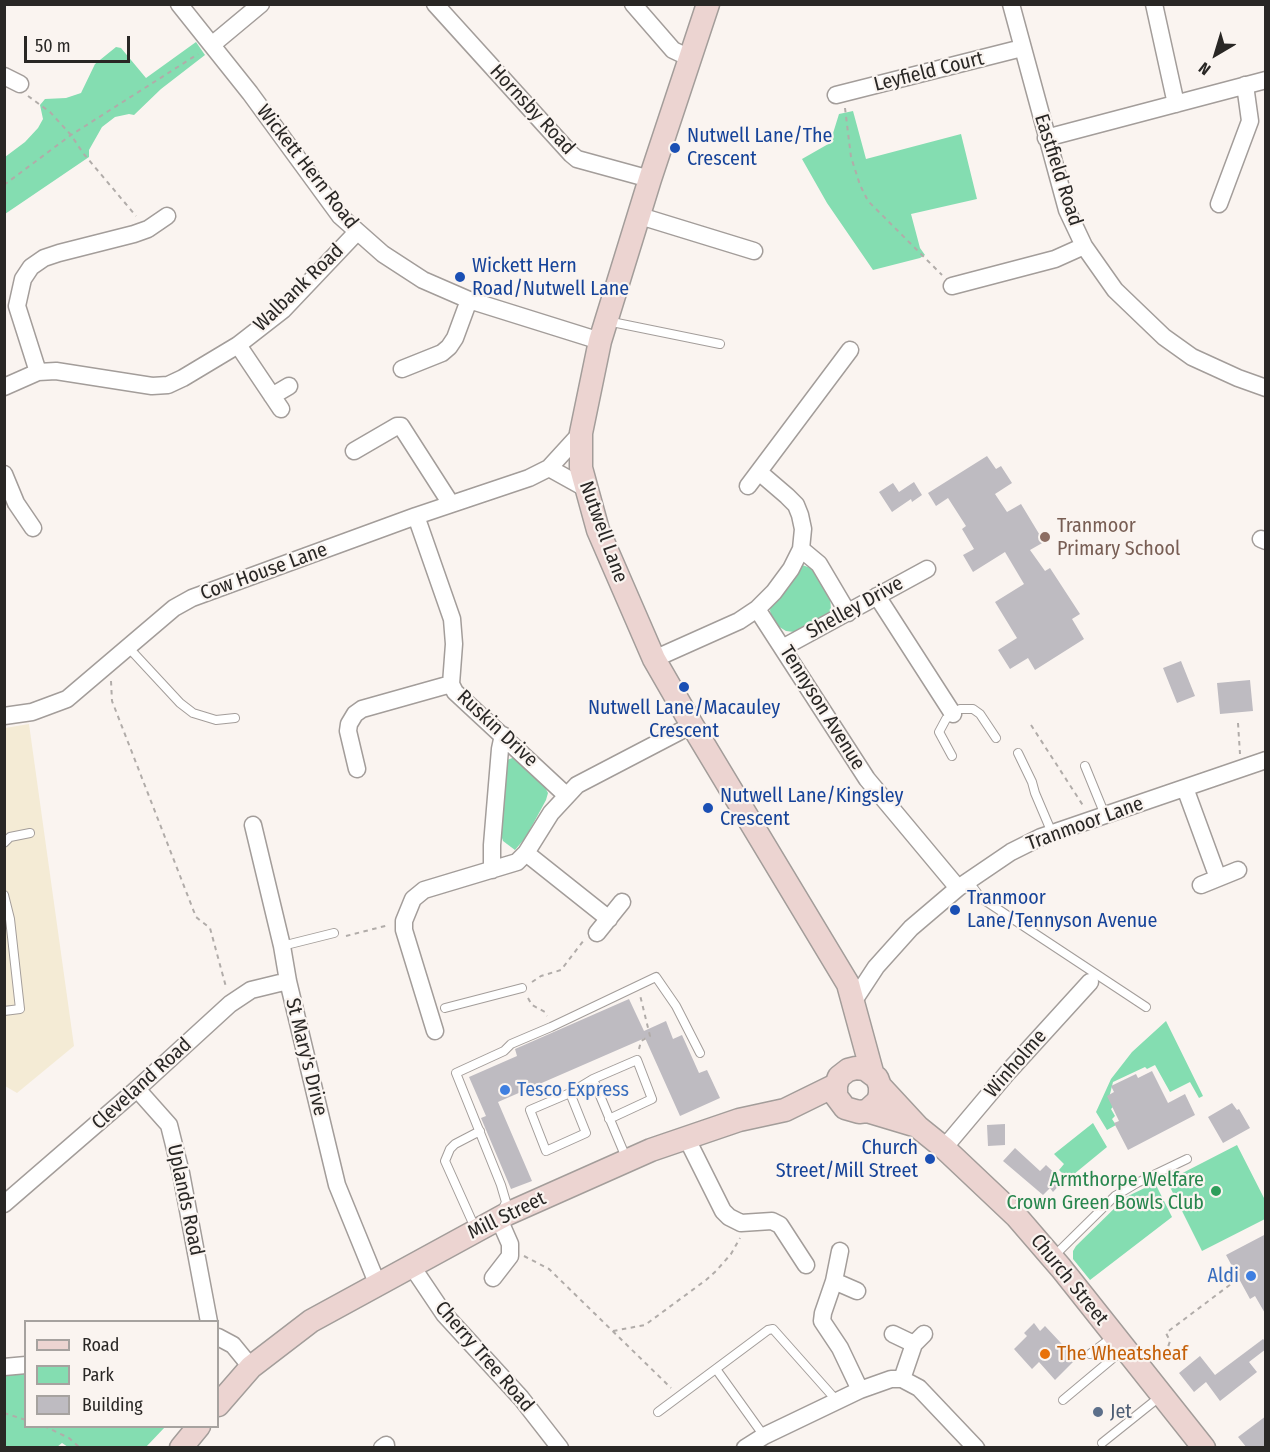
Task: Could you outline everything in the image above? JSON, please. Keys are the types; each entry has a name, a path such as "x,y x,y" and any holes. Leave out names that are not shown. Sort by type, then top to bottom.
{"street":[{"name":"Wickett Hern Road","path":"179,4 213,45 340,216 383,254 423,280 469,300 603,331"},
{"path":"213,45 261,4"},
{"name":"Hornsby Road","path":"435,4 577,159 650,178"},
{"path":"633,4 674,50 690,58"},
{"name":"Nutwell Lane","path":"708,4 650,178 603,331 580,433 581,468 598,530 654,659 848,984 876,1079"},
{"name":"Eastfield Road","path":"1011,4 1067,210 1084,246 1115,290 1164,337 1192,357 1266,388"},
{"path":"1154,4 1176,104"},
{"name":"Leyfield Court","path":"840,94 1022,48"},
{"path":"4,76 20,84"},
{"path":"1046,138 1266,80"},
{"path":"1219,204 1250,121 1245,85"},
{"path":"38,372 17,306 23,279 31,267 44,258 59,253 148,229 167,216"},
{"path":"640,216 754,251"},
{"name":"Walbank Road","path":"4,387 38,372 56,371 152,386 168,385 238,345 283,310 357,232"},
{"path":"952,285 1055,259 1084,246"},
{"path":"402,369 442,354 449,347 455,338 469,300"},
{"path":"238,345 276,403 289,386"},
{"path":"748,486 850,350"},
{"path":"354,451 397,426 401,426 450,504"},
{"name":"Cow House Lane","path":"4,716 32,712 67,699 174,608 192,598 528,478 549,468 580,433"},
{"path":"549,468 585,488"},
{"path":"654,659 739,621 757,609 774,592 792,568 801,549 803,529 796,505 759,472"},
{"path":"4,474 10,507 33,528"},
{"name":"Ruskin Drive","path":"417,516 452,619 454,644 451,684 459,696 566,795"},
{"path":"801,549 819,564 848,614"},
{"name":"Shelley Drive","path":"784,647 927,569"},
{"path":"877,596 952,714"},
{"name":"Tennyson Avenue","path":"757,609 784,647 867,779 963,885"},
{"path":"360,759 348,731 355,714 362,709 451,684"},
{"path":"435,1031 437,1010 404,930 404,921 413,899 424,890 517,862 526,853 551,813 566,795 585,780 692,725"},
{"path":"492,870 492,845 503,735"},
{"name":"Tranmoor Lane","path":"855,1010 876,967 892,947 911,928 963,885 1011,852 1053,833 1266,760"},
{"path":"1185,788 1218,878"},
{"name":"St Mary's Drive","path":"253,825 337,1185 377,1283"},
{"path":"526,853 609,918"},
{"path":"1201,885 1238,870"},
{"path":"597,933 622,902"},
{"name":"Cleveland Road","path":"4,1204 137,1089 230,1004 251,990 288,981"},
{"name":"Winholme","path":"944,1148 1008,1072 1090,982"},
{"path":"838,1081 848,1070 856,1068 876,1079 878,1101 856,1110 836,1095 838,1081 849,1058 855,1010"},
{"name":"Church Street","path":"876,1079 918,1127 944,1148 1017,1217 1204,1448"},
{"name":"Mill Street","path":"785,1110 838,1081"},
{"name":"Uplands Road","path":"137,1089 169,1125 181,1173 209,1320"},
{"name":"Mill Street","path":"219,1404 251,1367 311,1321 377,1283 499,1219 627,1161 686,1137 739,1120 785,1110 856,1110"},
{"name":"Church Street","path":"856,1110 918,1127"},
{"path":"686,1137 723,1211 741,1223 772,1221 780,1225 806,1265"},
{"path":"493,1278 510,1256 510,1244 499,1219"},
{"path":"840,1251 834,1281 822,1313 822,1321 840,1348 860,1390"},
{"name":"Cherry Tree Road","path":"411,1265 444,1314 521,1398 560,1448"},
{"path":"834,1281 857,1291"},
{"path":"893,1334 919,1339 902,1379"},
{"path":"219,1338 232,1345 251,1367"},
{"path":"4,1367 24,1365"},
{"path":"745,1448 764,1436 860,1390 891,1379 902,1379 919,1388 976,1448"},
{"path":"181,1448 197,1428"}],"lane":[{"path":"603,331 720,344"},
{"path":"128,647 180,703 193,713 216,720 235,718"},
{"path":"952,756 939,732 946,719 960,709 973,709 986,720 996,738"},
{"path":"1018,753 1053,833"},
{"path":"1085,766 1099,817"},
{"path":"4,843 10,837 30,833"},
{"path":"963,885 1146,1007"},
{"path":"4,895 10,919 20,1009 4,1011"},
{"path":"282,946 334,933"},
{"path":"499,1219 506,1202 501,1185 456,1073 504,1051 510,1044 656,977 676,1006 700,1053"},
{"path":"437,1010 522,988"},
{"path":"570,1093 586,1133 546,1151 530,1110 636,1060 652,1099 609,1119"},
{"path":"593,1079 627,1161"},
{"path":"476,1231 445,1161 455,1144 480,1131"},
{"path":"1052,1258 1116,1196 1137,1183 1187,1159"},
{"path":"658,1412 768,1330 773,1329 837,1401"},
{"path":"1090,1354 1120,1342"},
{"path":"1063,1401 1120,1342"},
{"path":"716,1370 764,1436"},
{"path":"1102,1443 1162,1395"}],"path":[{"path":"4,185 71,135 213,45"},
{"path":"20,84 24,93 50,112 71,135 83,153 148,229"},
{"path":"840,94 851,157 868,201 952,285"},
{"path":"105,666 110,674 112,701 196,917 210,928 230,1004"},
{"path":"1238,723 1242,768"},
{"path":"1031,725 1099,817"},
{"path":"334,933 347,936 404,921"},
{"path":"551,1027 545,1012 532,1005 522,988 541,976 561,970 588,935 597,933"},
{"path":"636,1060 641,1041 650,1036 638,986"},
{"path":"613,1332 645,1325 716,1271 731,1254 748,1222"},
{"path":"510,1250 549,1269 680,1396"},
{"path":"1141,1369 1168,1347 1170,1341 1166,1333 1231,1284"},
{"path":"4,1413 24,1419"},
{"path":"48,1428 69,1438 80,1448"}],"shaded area":[{"path":"29,724 74,1046 17,1093 5,1086 5,728"}],"green space":[{"path":"196,42 205,55 161,89 134,115 115,117 102,127 89,150 89,157 5,214 5,157 25,142 38,128 43,119 40,105 45,99 66,98 81,93 95,64 116,47 121,48 146,78"},
{"path":"853,111 866,159 961,134 977,199 911,214 920,248 925,255 920,258 873,270 827,203 802,159 830,143 839,114"},
{"path":"802,565 814,569 830,595 831,610 826,616 794,632 786,631 776,625 771,617 771,603"},
{"path":"515,757 543,783 548,793 526,837 515,850 503,841 501,835 507,760"},
{"path":"1166,1021 1203,1096 1199,1098 1190,1082 1170,1092 1155,1065 1147,1069 1145,1067 1113,1082 1109,1098 1115,1116 1112,1119 1116,1125 1107,1130 1096,1112 1111,1079 1132,1052"},
{"path":"1093,1123 1107,1147 1068,1179 1059,1170 1064,1164 1054,1154"},
{"name":"Armthorpe Welfare Crown Green Bowls Club","path":"1237,1145 1265,1200 1265,1219 1202,1251 1167,1181"},
{"path":"1155,1183 1172,1217 1090,1280 1073,1259 1076,1246 1126,1197"},
{"path":"24,1373 24,1428 164,1428 146,1447 68,1447 62,1443 57,1447 5,1447 5,1376"}],"building":[{"path":"987,456 996,469 1001,466 1012,483 995,494 1007,512 1021,504 1044,542 1030,550 1045,571 1050,568 1080,614 1072,619 1084,639 1035,670 1028,658 1010,669 998,650 1017,638 995,602 1024,584 1005,552 973,572 963,555 974,549 962,529 966,526 948,498 936,506 928,493"},
{"path":"914,482 922,495 912,502 911,499 892,512 879,492 893,483 899,492"},
{"path":"1181,661 1195,696 1177,703 1163,668"},
{"path":"1250,680 1253,711 1220,714 1217,683"},
{"path":"629,999 644,1031 666,1021 673,1039 682,1035 699,1073 707,1070 720,1098 680,1116 645,1038 498,1102 532,1181 511,1189 481,1118 486,1116 469,1077 517,1056 515,1049"},
{"path":"1152,1071 1168,1103 1185,1094 1195,1115 1128,1150 1114,1123 1119,1121 1107,1096 1114,1092 1111,1086 1136,1074 1138,1078"},
{"path":"1232,1103 1237,1110 1239,1109 1250,1128 1223,1143 1208,1117"},
{"path":"1005,1124 1005,1145 988,1146 987,1125"},
{"path":"1015,1148 1040,1171 1046,1165 1063,1181 1053,1192 1050,1188 1043,1195 1003,1161"},
{"name":"Aldi","path":"1266,1234 1266,1315 1255,1296 1250,1299 1226,1255"},
{"name":"The Wheatsheaf","path":"1034,1323 1040,1331 1045,1326 1076,1359 1055,1380 1039,1362 1032,1369 1014,1349 1027,1336 1024,1333"},
{"path":"1263,1339 1266,1342 1266,1349 1249,1362 1257,1372 1220,1401 1206,1382 1194,1392 1179,1373 1200,1356 1215,1375"},
{"path":"1266,1416 1266,1448 1247,1448 1238,1437"}],"place":[{"name":"Nutwell Lane/The Crescent","path":"675,148"},
{"name":"Wickett Hern Road/Nutwell Lane","path":"460,277"},
{"name":"Tranmoor Primary School","path":"1045,537"},
{"name":"Nutwell Lane/Macauley Crescent","path":"684,687"},
{"name":"Nutwell Lane/Kingsley Crescent","path":"708,808"},
{"name":"Tranmoor Lane/Tennyson Avenue","path":"955,910"},
{"name":"Tesco Express","path":"505,1090"},
{"name":"Church Street/Mill Street","path":"930,1159"},
{"name":"Armthorpe Welfare Crown Green Bowls Club","path":"1216,1191"},
{"name":"Aldi","path":"1251,1276"},
{"name":"The Wheatsheaf","path":"1045,1354"},
{"name":"Jet","path":"1098,1412"}]}
